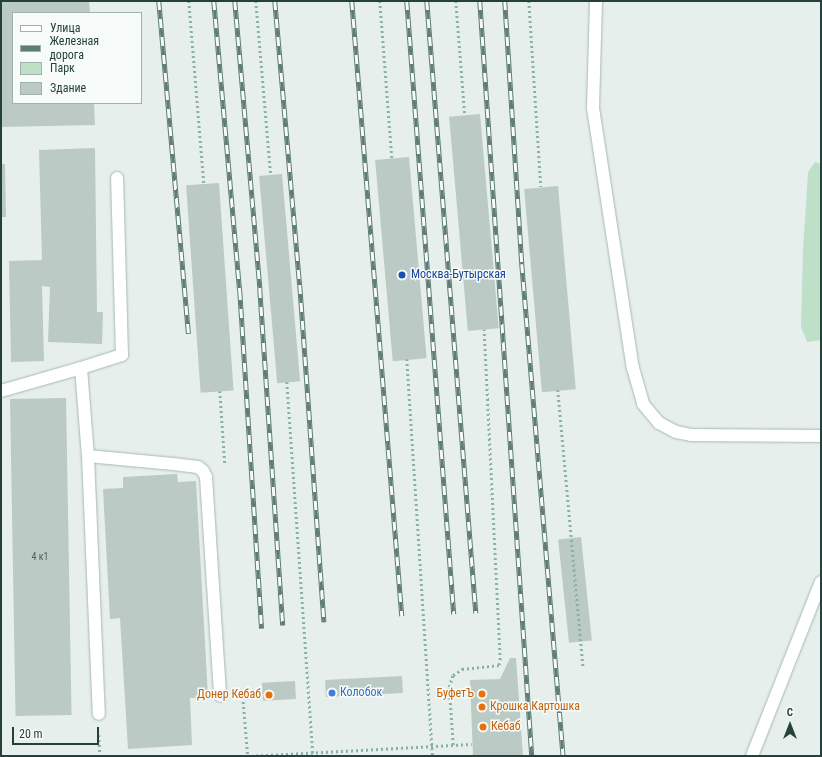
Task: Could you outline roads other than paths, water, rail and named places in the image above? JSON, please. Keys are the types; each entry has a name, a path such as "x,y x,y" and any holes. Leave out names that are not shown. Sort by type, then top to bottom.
{"lane":[{"path":"596,1 593,108 633,368 643,404 659,423 676,432 691,435 821,436"},
{"path":"1,391 122,355 117,178"},
{"path":"81,368 88,456 99,714"},
{"path":"88,456 198,467 203,471 206,477 220,696"},
{"path":"752,756 821,582"}],"railway":[{"path":"159,1 189,334"},
{"path":"214,1 240,291 262,628"},
{"path":"235,1 260,289 283,625"},
{"path":"275,1 300,285 324,622"},
{"path":"352,1 402,616"},
{"path":"407,1 454,614"},
{"path":"427,1 476,613"},
{"path":"480,1 532,756"},
{"path":"505,1 522,264 563,756"}],"place":[{"name":"Москва-Бутырская","path":"402,275"},
{"name":"Колобок","path":"332,693"},
{"name":"БуфетЪ","path":"482,694"},
{"name":"Донер Кебаб","path":"269,695"},
{"name":"Крошка Картошка","path":"482,707"},
{"name":"Кебаб","path":"483,727"}]}
